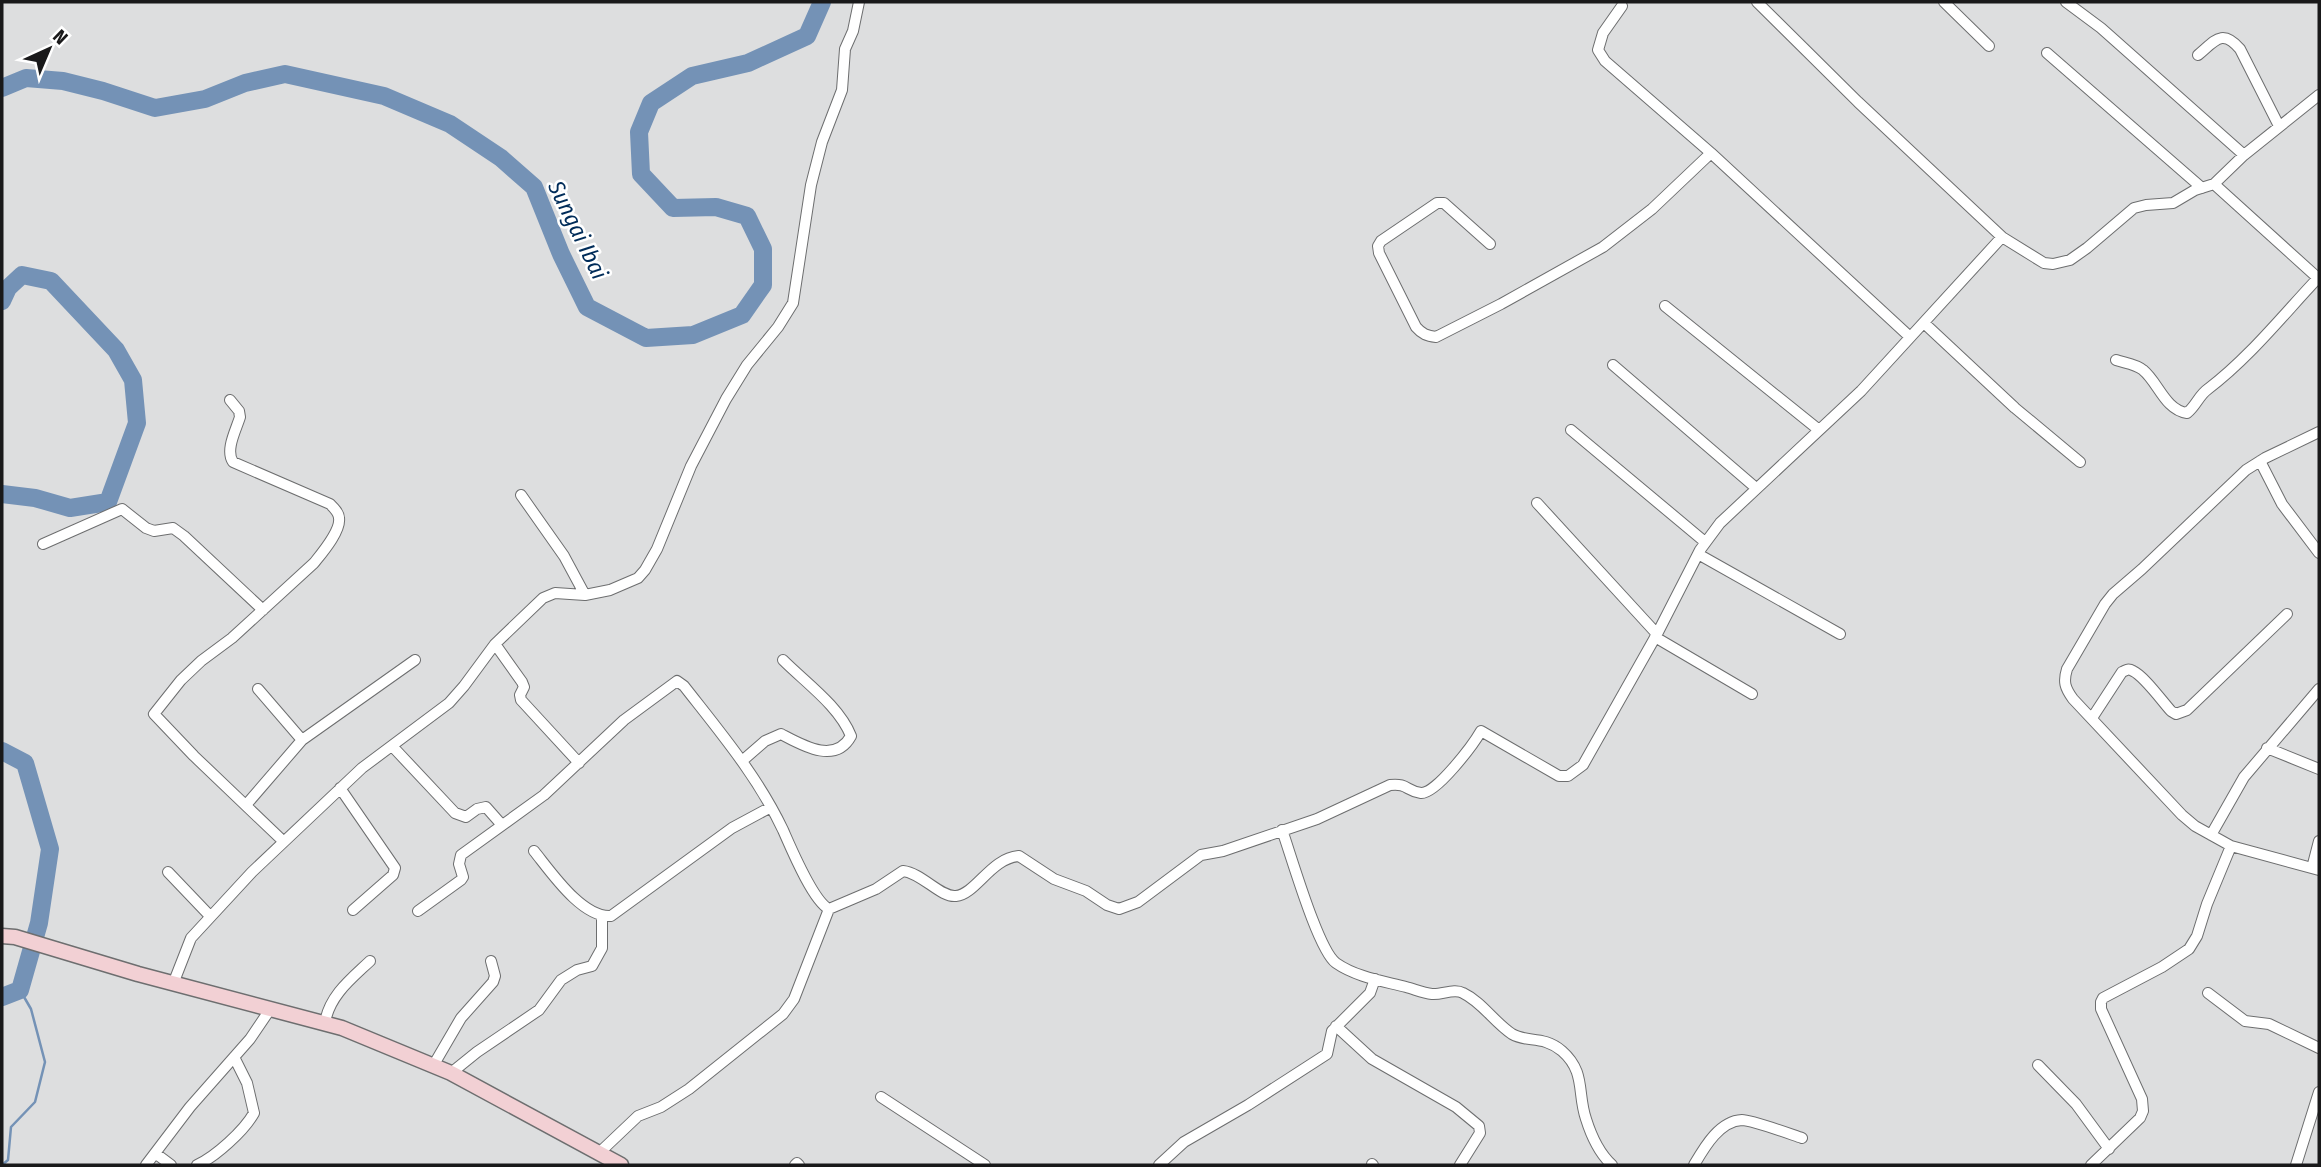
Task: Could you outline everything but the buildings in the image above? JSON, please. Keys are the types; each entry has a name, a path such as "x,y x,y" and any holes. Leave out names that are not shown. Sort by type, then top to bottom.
{"main road":[{"path":"8,937 173,984 325,1022 452,1073 621,1165"}],"street":[{"path":"173,984 191,938 210,916 283,841 362,768 449,703 495,644 548,594 585,595 610,590 638,578 657,550 691,466 726,399 747,365 778,327 793,303 811,185 821,142 842,90 845,50 853,31 859,2"},
{"path":"1757,2 1850,95 2002,237 2044,263 2062,263 2078,256 2134,208 2173,203 2214,184 2244,155 2319,95"},
{"path":"1944,2 1989,46"},
{"path":"2066,2 2101,28 2244,155"},
{"path":"1620,3 1599,41 1598,50 1601,56 1711,153 1910,337"},
{"path":"2198,55 2220,37 2233,41 2241,49 2279,126"},
{"path":"2047,53 2202,188"},
{"path":"1490,244 1444,203 1437,203 1381,241 1378,246 1379,253 1421,333 1436,337 1603,247 1660,203 1711,153"},
{"path":"2116,360 2140,367 2177,410 2187,413 2204,391 2219,381 2318,278 2214,184"},
{"path":"599,1153 638,1116 661,1107 689,1089 783,1014 794,999 829,909 876,889 903,871 915,874 955,897 1003,860 1019,856 1054,878 1119,909 1138,902 1201,855 1223,851 1317,819 1390,785 1401,784 1419,793 1430,791 1474,744 1481,731 1559,776 1568,776 1575,772 1583,765 1656,636 1698,554 1720,523 1861,391 2002,237"},
{"path":"1665,306 1819,430"},
{"path":"1924,323 2015,408 2080,462"},
{"path":"1613,365 1756,488"},
{"path":"230,401 239,411 240,417 229,458 330,504 340,519 320,556 263,610 181,680 154,714 283,841"},
{"path":"1571,430 1705,542"},
{"path":"2319,432 2260,461 2240,475 2105,604 2064,678 2067,691 2165,798 2195,826 2231,846 2316,869 2319,841"},
{"path":"2260,461 2282,504 2319,553"},
{"path":"521,495 564,556 585,595"},
{"path":"1537,503 1656,636 1752,694"},
{"path":"43,544 122,509 138,523 153,531 173,528 263,610"},
{"path":"1698,554 1840,634"},
{"path":"2092,718 2126,670 2139,676 2171,711 2176,714 2188,710 2287,614"},
{"path":"495,644 522,682 524,687 521,700 579,763"},
{"path":"246,805 302,740 415,660"},
{"path":"742,761 772,736 781,734 824,752 840,748 851,736 835,711 783,660"},
{"path":"418,911 461,880 461,855 544,795 624,720 677,681 684,686 742,761 771,807 821,903 829,909"},
{"path":"258,689 302,740"},
{"path":"2211,835 2244,777 2319,689"},
{"path":"393,747 455,813 466,817 477,809 486,807 501,824"},
{"path":"2267,748 2319,769"},
{"path":"340,788 395,867 393,875 353,910"},
{"path":"534,851 570,893 593,914 611,916 732,828 771,807"},
{"path":"1282,830 1324,949 1335,962 1375,979 1432,994 1458,990 1514,1035 1544,1040 1560,1049 1577,1072 1586,1119 1599,1147 1612,1165"},
{"path":"2091,1165 2140,1118 2143,1105 2101,1009 2101,1002 2108,993 2176,959 2194,943 2231,846"},
{"path":"168,872 210,916"},
{"path":"452,1073 477,1052 540,1010 561,980 577,970 592,966 602,948 602,917"},
{"path":"325,1022 334,998 370,961"},
{"path":"433,1066 461,1018 493,982 495,976 491,961"},
{"path":"1159,1165 1184,1142 1327,1055 1331,1035 1336,1026 1370,993 1375,979"},
{"path":"2208,993 2245,1021 2269,1024 2319,1048"},
{"path":"146,1165 190,1107 250,1039 271,1008"},
{"path":"1336,1026 1372,1059 1456,1107 1479,1126 1480,1133 1460,1165"},
{"path":"197,1165 246,1125 254,1113 250,1091 234,1057"},
{"path":"2038,1065 2076,1104 2109,1149"},
{"path":"2296,1165 2319,1092"},
{"path":"881,1097 985,1165"},
{"path":"1694,1165 1714,1135 1743,1120 1802,1138"},
{"path":"155,1153 171,1165"}],"waterway":[{"name":"Sungai Ibai","path":"2,88 26,78 63,81 155,108 205,99 245,83 285,74 384,96 450,124 501,158 534,187 561,254 587,307 646,338 693,335 742,315 763,285 763,249 747,216 716,207 673,208 641,174 639,132 651,103 692,76 748,63 807,36 822,2"},
{"name":"Sungai Ibai","path":"2,301 8,288 22,275 51,281 116,350 133,380 137,423 108,502 70,508 35,498 2,494"},
{"name":"Sungai Ibai","path":"2,751 25,763 50,849 39,923 20,990 2,997"},
{"path":"2,1165 8,1160 11,1127 35,1102 45,1062 31,1009 20,990"}]}
